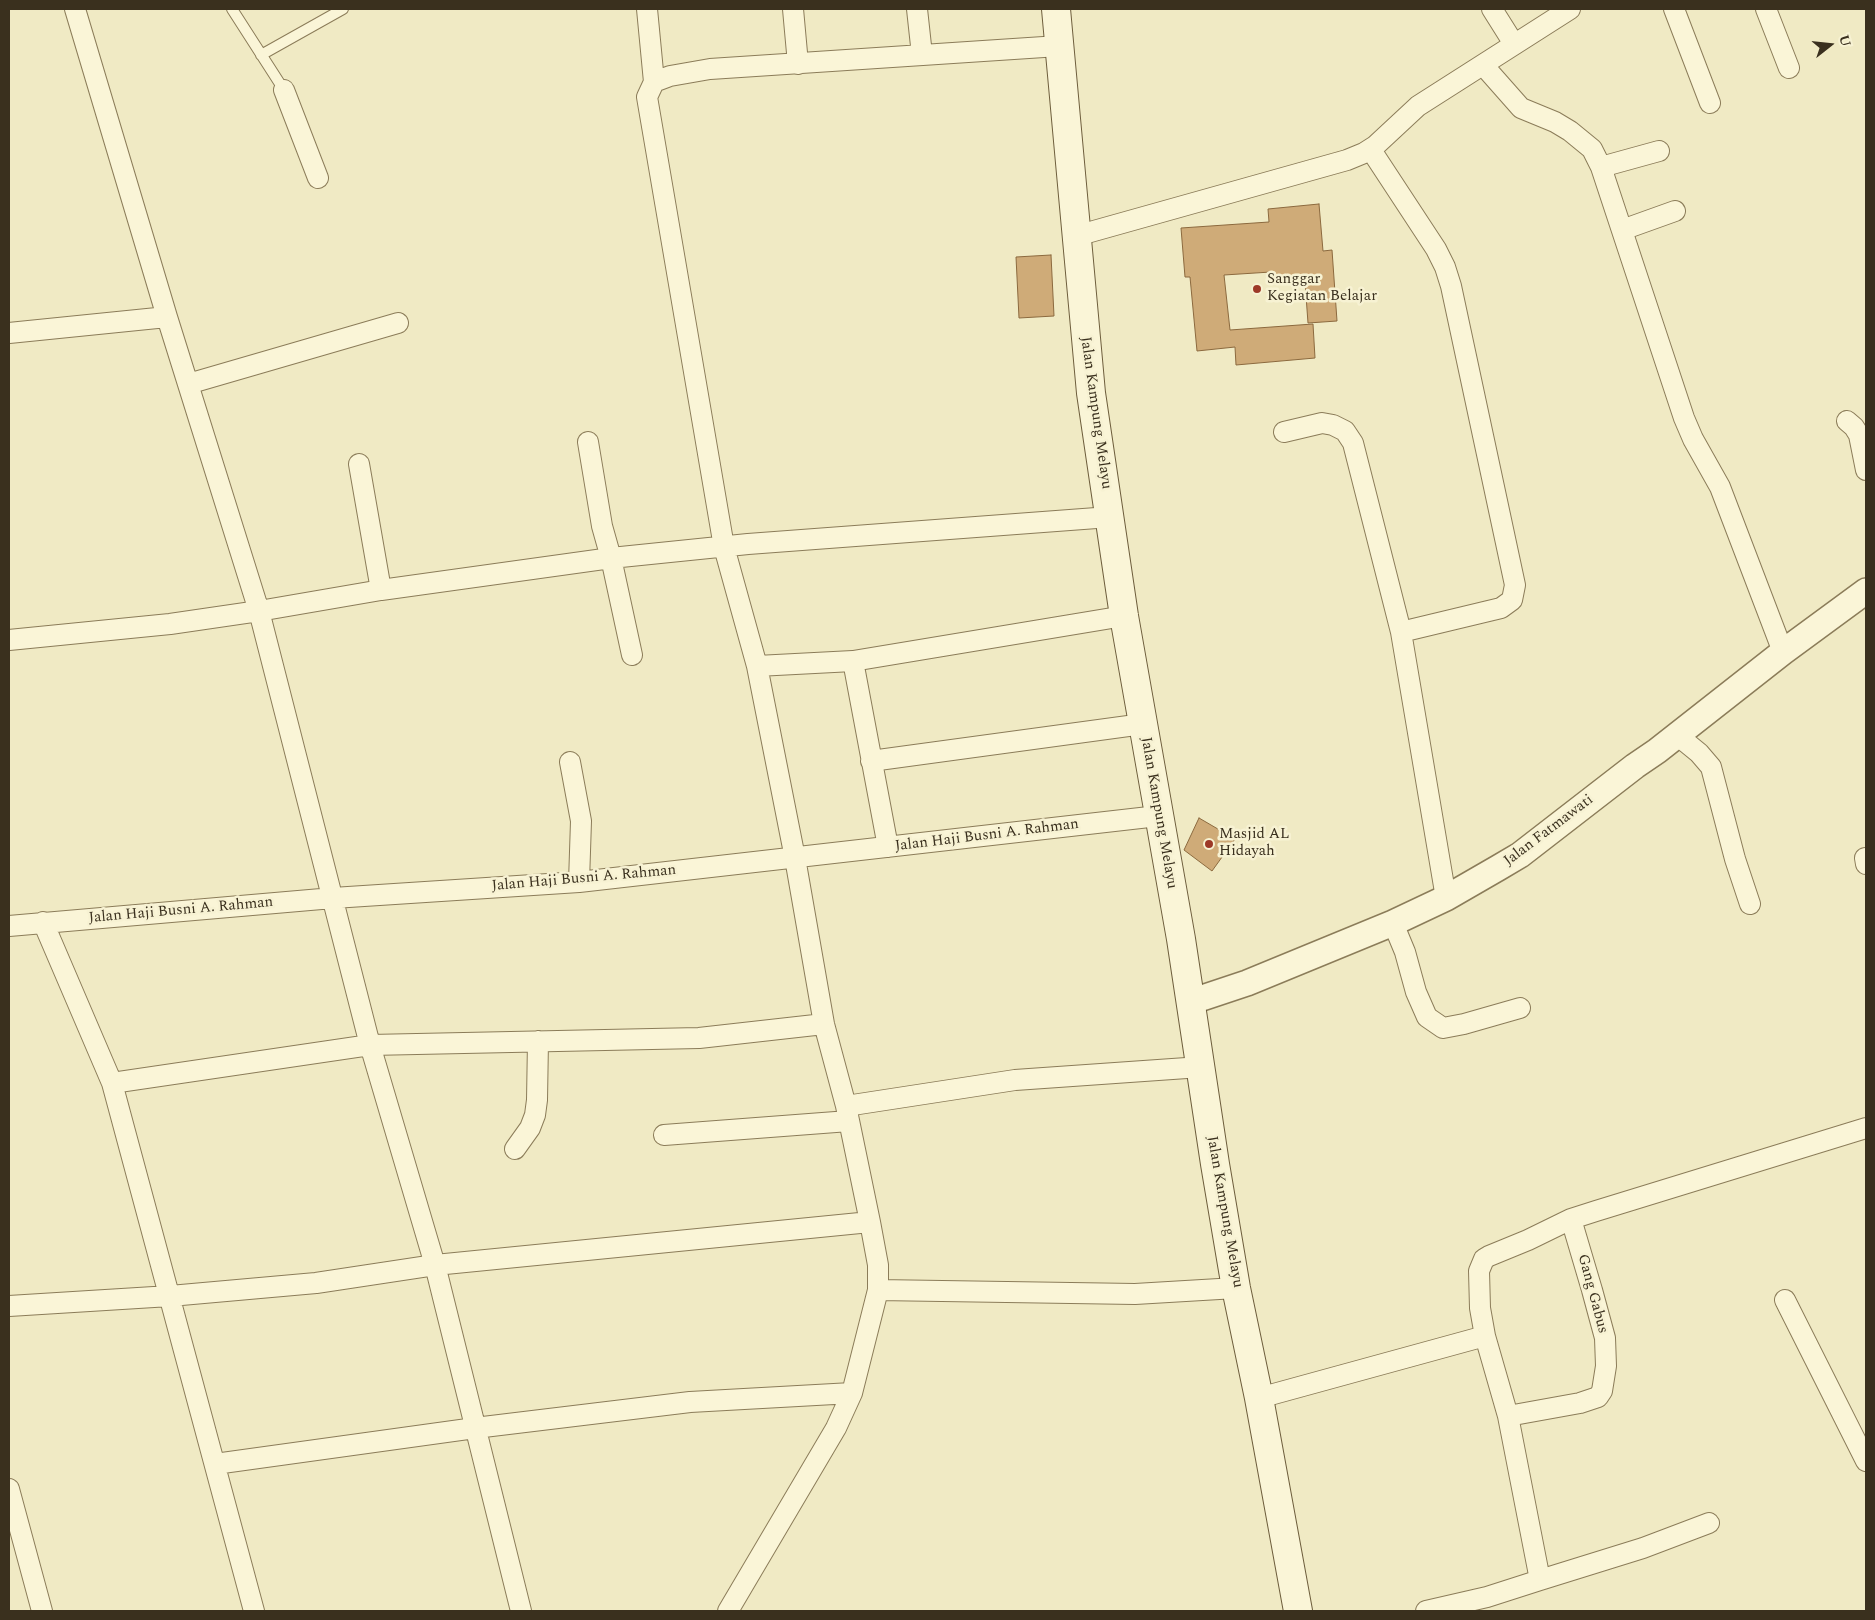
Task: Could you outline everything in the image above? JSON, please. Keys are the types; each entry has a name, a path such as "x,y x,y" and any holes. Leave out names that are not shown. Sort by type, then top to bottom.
{"main road":[{"name":"Jalan Kampung Melayu","path":"1056,9 1091,393 1124,616 1201,1067 1236,1288 1259,1398 1298,1611"}],"street":[{"path":"75,9 166,316 259,611 370,1045 435,1265 521,1611"},
{"path":"647,9 654,82 647,97 724,547 757,666 795,858 824,1024 847,1113 878,1265 878,1290 852,1393 828,1444 728,1611"},
{"path":"793,9 798,64"},
{"path":"916,9 922,55"},
{"path":"1492,9 1514,44"},
{"path":"1076,236 1347,160 1371,150 1418,106 1570,9"},
{"path":"1674,9 1710,103"},
{"path":"1766,9 1789,68"},
{"path":"654,82 670,76 710,68 798,64 1059,46"},
{"path":"1483,65 1521,108 1570,131 1592,149 1622,230 1684,418 1720,487 1783,652"},
{"path":"284,90 318,178"},
{"path":"1371,150 1436,249 1445,267 1451,286 1515,585 1512,600 1501,608 1401,632"},
{"path":"1600,167 1659,151"},
{"path":"1622,230 1675,211"},
{"path":"9,334 166,316"},
{"path":"188,384 398,323"},
{"path":"1847,421 1859,435 1866,470"},
{"path":"1284,432 1327,424 1344,431 1353,444 1401,632 1446,898"},
{"path":"588,442 602,526 611,558 632,656"},
{"path":"359,464 381,590"},
{"path":"9,640 87,634 259,611 381,590 611,558 748,544 1110,517"},
{"name":"Jalan Fatmawati","path":"1190,1002 1247,983 1393,923 1446,898 1520,855 1866,590"},
{"path":"757,666 853,661 1124,616"},
{"path":"853,661 888,847"},
{"path":"871,761 1143,724"},
{"path":"1677,735 1711,767 1735,859 1750,904"},
{"path":"570,762 581,821 580,882"},
{"name":"Jalan Haji Busni A. Rahman","path":"9,926 333,898 580,882 1158,816"},
{"path":"43,922 112,1083 254,1611"},
{"path":"1393,923 1405,952 1416,992 1427,1017 1443,1028 1520,1008"},
{"path":"112,1083 370,1045 699,1038 824,1024"},
{"path":"515,1149 530,1128 535,1115 538,1041"},
{"path":"664,1135 847,1113 1014,1080 1201,1067"},
{"path":"1540,1580 1508,1416 1480,1308 1478,1271 1484,1260 1571,1220 1866,1128"},
{"name":"Gang Gabus","path":"1508,1416 1580,1403 1598,1397 1602,1391 1606,1366 1604,1338 1571,1220"},
{"path":"9,1306 170,1296 316,1282 435,1265 870,1222"},
{"path":"878,1290 1135,1294 1236,1288"},
{"path":"1785,1300 1866,1461"},
{"path":"1259,1398 1486,1336"},
{"path":"215,1464 475,1428 713,1399 852,1393"},
{"path":"9,1490 42,1611"},
{"path":"1426,1611 1489,1604 1540,1580 1643,1548 1709,1523"}],"lane":[{"path":"232,9 284,90"},
{"path":"261,55 343,9"}],"building":[{"path":"1319,204 1323,251 1332,250 1337,321 1308,323 1305,282 1271,283 1271,272 1224,275 1230,330 1313,324 1315,358 1236,365 1235,347 1197,351 1190,277 1185,277 1181,228 1269,222 1268,209"},
{"path":"1051,255 1054,316 1019,318 1016,257"},
{"name":"Masjid AL Hidayah","path":"1199,818 1235,839 1212,871 1184,850"}],"place":[{"name":"Sanggar Kegiatan Belajar","path":"1257,289"},
{"name":"Masjid AL Hidayah","path":"1209,844"}]}
